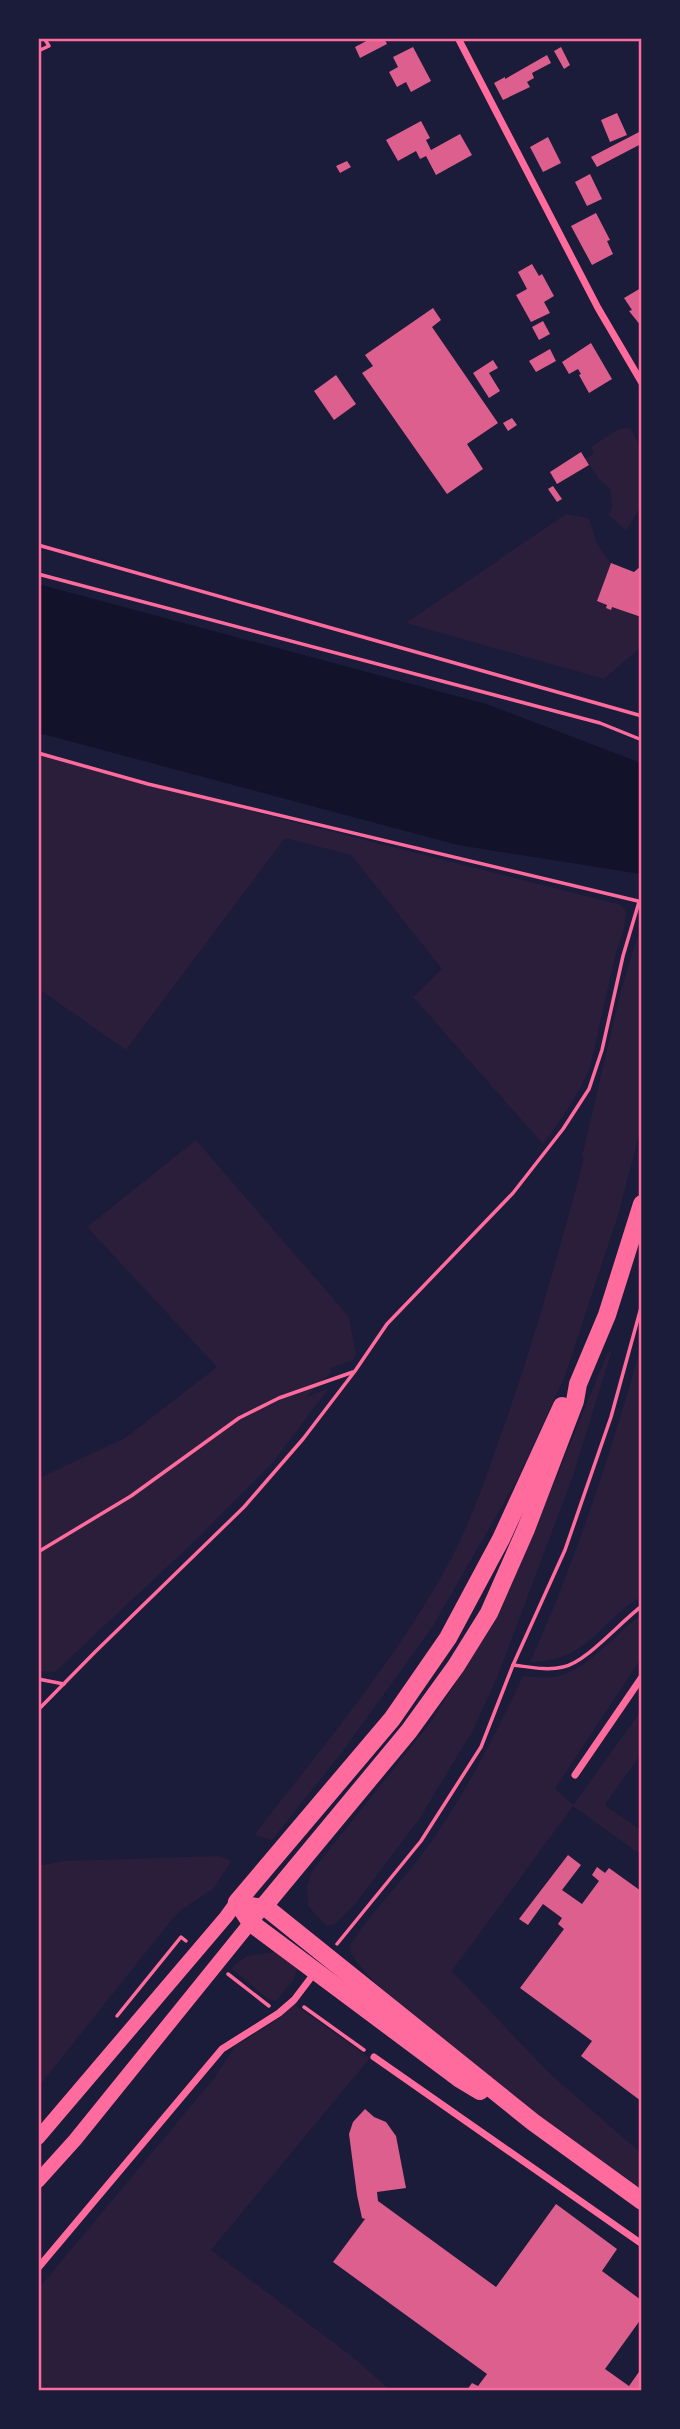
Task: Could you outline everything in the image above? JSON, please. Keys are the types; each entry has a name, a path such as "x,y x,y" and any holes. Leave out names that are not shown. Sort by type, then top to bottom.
{"main road":[{"path":"38,2181 75,2140 409,1731 456,1666 489,1613 531,1517 575,1401 578,1384 607,1315 642,1204"},
{"path":"38,2138 392,1719 448,1638 501,1539 566,1398 578,1384"},
{"path":"237,1902 264,1906 533,2122 642,2201"},
{"path":"237,1902 251,1923 316,1972 460,2079 533,2122"}],"street":[{"path":"458,38 598,308 642,383"},
{"path":"575,1775 642,1676"},
{"path":"38,2268 222,2049 279,2013 294,2000 327,1956"},
{"path":"374,2057 642,2244"}],"path":[{"path":"38,51 49,46 44,38"},
{"path":"38,545 642,716"},
{"path":"38,574 600,723 642,740"},
{"path":"38,752 148,784 640,902 623,956 602,1050 589,1089 563,1129 513,1193 387,1324 303,1439 244,1507 38,1710"},
{"path":"327,1956 429,1829 481,1747 513,1665 565,1550 611,1417 642,1304"},
{"path":"38,1552 131,1496 239,1418 279,1398 355,1371"},
{"path":"513,1665 546,1669 566,1667 592,1650 642,1606"},
{"path":"38,1679 64,1684"},
{"path":"294,2000 374,2057"}],"shaded area":[{"path":"630,428 641,448 642,504 626,531 608,514 612,509 611,490 598,478 585,458 594,454 591,447 619,429"},
{"path":"566,514 589,518 597,544 611,563 597,601 641,618 641,647 604,679 406,623"},
{"path":"38,584 486,704 641,763 641,874 458,845 39,733"},
{"path":"38,753 270,816 621,905 626,912 624,929 616,952 590,1068 569,1107 543,1144 413,997 442,969 351,855 285,838 126,1050 39,989"},
{"path":"641,931 641,1127 619,1212 565,1376 518,1478 433,1626 343,1751 272,1840 254,1835 336,1730 414,1622 465,1531 504,1426 547,1293 584,1158 582,1156 621,991"},
{"path":"196,1140 349,1317 356,1355 353,1360 331,1368 331,1372 305,1398 329,1388 274,1461 199,1537 55,1672 39,1671 39,1478 125,1438 217,1367 87,1227"},
{"path":"641,1346 641,1597 579,1648 550,1660 530,1662 563,1585 592,1506"},
{"path":"612,1350 573,1476 497,1678 472,1732 418,1821 355,1904 335,1924 327,1926 308,1906 307,1887 312,1871 430,1723 466,1667 550,1493 607,1354"},
{"path":"641,1615 641,1658 555,1789 573,1805 641,1711 641,1754 605,1805 641,1830 641,1855 573,1806 452,1971 549,2073 641,2153 641,2188 531,2109 431,2032 389,1996 361,1967 350,1947 366,1922 442,1826 485,1753 523,1676 553,1677 573,1670 594,1656"},
{"path":"218,1856 231,1861 215,1887 182,1909 170,1922 39,2086 39,1866 64,1861"},
{"path":"276,1952 291,1960 297,1970 293,1981 276,2001 268,1999 231,1968 247,1956"},
{"path":"294,2004 370,2058 211,2250 354,2358 390,2390 39,2390 39,2288 215,2077 235,2046 271,2024"}],"building":[{"path":"372,38 384,38 387,44 360,58 355,47"},
{"path":"413,47 431,81 411,92 406,82 397,87 389,72 398,67 393,57"},
{"path":"561,47 570,65 564,69 554,51"},
{"path":"547,55 551,63 532,73 534,78 527,82 530,87 503,100 494,83"},
{"path":"617,113 627,135 610,142 601,120"},
{"path":"421,121 430,138 426,140 431,150 460,134 472,155 436,175 426,156 420,159 416,151 398,161 386,140"},
{"path":"641,131 641,144 597,167 591,157"},
{"path":"548,137 561,163 543,172 530,147"},
{"path":"347,161 351,167 340,173 336,166"},
{"path":"590,174 602,199 587,206 575,182"},
{"path":"596,213 610,240 607,241 613,254 592,265 571,226"},
{"path":"532,264 539,276 542,274 554,296 544,302 550,313 531,322 516,295 527,289 518,272"},
{"path":"641,288 641,326 629,311 632,310 624,298"},
{"path":"433,308 441,320 432,327 498,423 467,444 483,469 447,494 362,373 373,366 365,355"},
{"path":"543,321 550,334 539,340 532,327"},
{"path":"591,343 612,379 589,393 578,369 569,374 562,362"},
{"path":"550,349 556,361 536,372 529,361"},
{"path":"493,360 498,368 489,373 500,391 489,398 473,373"},
{"path":"336,375 356,404 334,420 314,391"},
{"path":"512,418 517,425 508,431 503,423"},
{"path":"581,452 589,465 557,484 550,472"},
{"path":"553,486 562,499 557,502 548,489"},
{"path":"611,563 634,572 641,566 641,617 612,607 611,610 597,601"},
{"path":"568,1855 581,1865 562,1890 582,1904 599,1881 592,1875 597,1867 605,1873 609,1868 641,1891 641,2101 581,2056 592,2041 520,1988 564,1929 558,1924 562,1918 543,1904 528,1925 519,1919"},
{"path":"365,2109 386,2122 396,2136 406,2188 377,2192 378,2201 496,2287 556,2204 617,2249 602,2271 641,2300 641,2319 605,2369 629,2386 641,2369 641,2390 467,2390 472,2383 478,2386 487,2374 333,2262 365,2219 362,2218 357,2195 349,2134 353,2122"}]}
